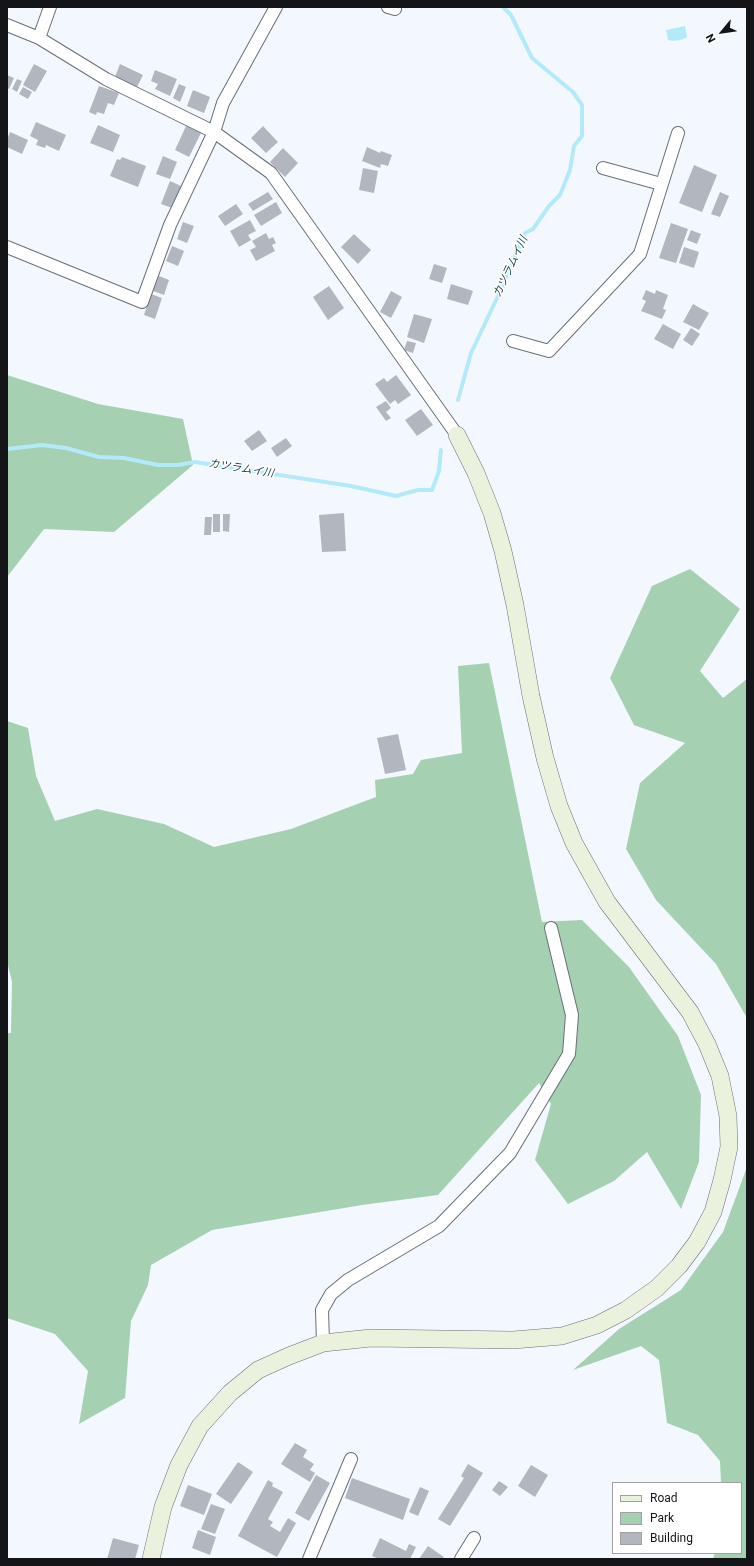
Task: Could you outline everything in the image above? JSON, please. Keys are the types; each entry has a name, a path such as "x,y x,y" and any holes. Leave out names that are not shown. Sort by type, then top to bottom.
{"street":[{"path":"39,38 50,7"},
{"path":"7,247 142,302 170,225 214,132 223,103 276,7"},
{"path":"7,24 39,38 106,79 214,132 271,173 457,435 476,473 492,513 499,538 515,605 531,696 545,758 559,806 574,843 607,902 690,1012 707,1044 720,1076 728,1116 729,1147 713,1212 697,1242 680,1266 657,1288 626,1310 597,1325 562,1336 513,1340 371,1338 323,1343 258,1370 230,1393 200,1426 179,1465 163,1507 151,1559"},
{"path":"513,341 549,351 640,254 678,133"},
{"path":"603,168 661,184"},
{"path":"323,1343 322,1310 331,1294 348,1280 439,1226 510,1153 568,1054 572,1015 551,928"},
{"path":"309,1559 350,1459"},
{"path":"461,1559 474,1538"}],"green space":[{"path":"7,375 98,404 183,419 193,465 114,532 44,529 7,577"},
{"path":"690,569 740,609 700,671 723,698 747,679 747,1018 716,964 656,900 626,849 640,783 685,743 634,725 610,678 652,586"},
{"path":"489,663 542,922 582,920 629,967 678,1036 701,1095 699,1162 681,1209 647,1152 614,1181 568,1204 535,1160 551,1104 539,1083 438,1195 362,1205 212,1230 151,1265 148,1285 131,1321 125,1398 79,1424 88,1371 55,1334 7,1318 7,1033 11,1033 12,982 7,961 7,721 28,728 36,776 55,821 97,809 164,824 214,847 291,829 376,797 375,780 413,774 421,760 462,753 458,666"},
{"path":"747,1167 747,1559 713,1559 715,1554 742,1554 742,1482 721,1482 720,1461 698,1435 667,1423 659,1360 641,1346 573,1370 619,1329 681,1290 723,1232"}],"water":[{"path":"685,26 687,37 673,41 668,40 666,30"}],"building":[{"path":"34,64 47,71 35,92 23,85"},
{"path":"120,64 143,75 137,87 115,77"},
{"path":"155,70 177,79 170,96 155,89 158,84 151,81"},
{"path":"7,75 14,78 9,89 7,88"},
{"path":"17,79 22,81 17,92 12,89"},
{"path":"179,84 186,87 180,102 173,98"},
{"path":"99,86 119,93 114,105 108,103 104,114 97,112 96,115 89,112"},
{"path":"23,87 32,92 28,99 19,94"},
{"path":"193,90 210,97 204,113 187,106"},
{"path":"36,122 66,135 59,151 46,145 45,148 36,145 38,140 30,136"},
{"path":"98,125 120,135 113,152 90,143"},
{"path":"186,126 201,133 189,157 175,150"},
{"path":"263,126 278,142 266,153 251,138"},
{"path":"10,132 28,140 22,154 7,147 7,140"},
{"path":"367,147 380,153 381,151 392,155 388,166 381,164 380,168 362,161"},
{"path":"283,148 298,163 285,177 270,162"},
{"path":"163,156 177,162 170,179 156,174"},
{"path":"122,157 146,166 138,187 110,176 117,159 120,160"},
{"path":"694,165 717,175 702,212 679,203"},
{"path":"363,168 378,171 374,193 359,190"},
{"path":"170,181 181,186 172,208 161,204"},
{"path":"268,192 273,199 253,211 248,204"},
{"path":"720,192 729,196 720,217 711,214"},
{"path":"276,202 282,213 261,226 254,215"},
{"path":"236,204 243,214 225,226 218,216"},
{"path":"250,220 256,231 248,235 251,240 239,247 230,231"},
{"path":"183,222 194,226 187,243 177,239"},
{"path":"671,223 688,229 676,263 659,258"},
{"path":"691,230 701,234 697,244 687,240"},
{"path":"266,233 269,239 273,237 276,243 272,245 275,251 256,261 250,250 256,247 252,241"},
{"path":"354,234 371,250 358,264 341,247"},
{"path":"172,246 184,251 178,266 166,261"},
{"path":"684,247 699,252 694,268 679,263"},
{"path":"434,264 447,268 442,283 429,279"},
{"path":"159,276 169,280 164,295 153,291"},
{"path":"451,284 473,291 468,305 447,299"},
{"path":"329,286 344,308 328,320 313,297"},
{"path":"646,290 655,294 656,290 668,295 663,309 666,310 662,319 641,311 646,301 642,299"},
{"path":"391,291 402,297 391,318 380,312"},
{"path":"151,294 162,298 155,319 144,315"},
{"path":"693,304 709,313 699,330 683,322"},
{"path":"414,314 432,319 424,343 407,337"},
{"path":"663,324 681,334 673,349 654,339"},
{"path":"691,328 700,334 692,346 683,340"},
{"path":"407,341 416,343 413,353 404,350"},
{"path":"396,375 411,395 398,404 395,400 390,404 375,384 384,378 387,382"},
{"path":"386,401 391,408 386,412 391,418 386,421 376,407"},
{"path":"421,409 433,425 417,436 405,420"},
{"path":"259,430 267,441 252,451 244,441"},
{"path":"286,438 292,446 277,457 271,448"},
{"path":"344,513 346,551 322,552 319,515"},
{"path":"213,514 220,514 220,532 213,532"},
{"path":"223,514 230,514 229,532 223,531"},
{"path":"205,517 212,517 211,535 204,535"},
{"path":"398,734 406,770 385,774 377,738"},
{"path":"295,1443 307,1450 303,1457 314,1464 310,1470 315,1473 310,1482 281,1464"},
{"path":"238,1462 253,1472 231,1504 216,1494"},
{"path":"468,1464 483,1473 450,1526 438,1519 464,1478 461,1476"},
{"path":"531,1465 548,1475 535,1497 518,1486"},
{"path":"316,1475 330,1483 309,1521 295,1513"},
{"path":"352,1478 410,1499 403,1520 345,1498"},
{"path":"268,1480 273,1483 272,1486 283,1492 268,1519 273,1522 270,1526 280,1532 288,1518 296,1523 277,1557 238,1536"},
{"path":"499,1481 508,1487 500,1496 492,1490"},
{"path":"188,1485 212,1494 204,1515 180,1506"},
{"path":"420,1487 429,1491 418,1516 409,1512"},
{"path":"211,1504 225,1509 215,1534 201,1529"},
{"path":"198,1530 216,1537 210,1555 192,1548"},
{"path":"113,1538 139,1545 135,1559 107,1559"},
{"path":"380,1538 406,1551 409,1544 416,1547 410,1559 379,1559 372,1556"},
{"path":"428,1546 444,1557 442,1559 419,1559"}],"waterway":[{"name":"カツラムイ川","path":"458,400 471,353 498,296 525,233 533,229 549,206 560,195 570,170 574,146 582,136 582,105 573,92 532,58 511,15 503,7"},
{"name":"カツラムイ川","path":"7,449 42,445 66,448 99,457 124,458 158,465 178,465 195,462 351,486 396,496 418,490 432,490 439,471 441,450"}]}
